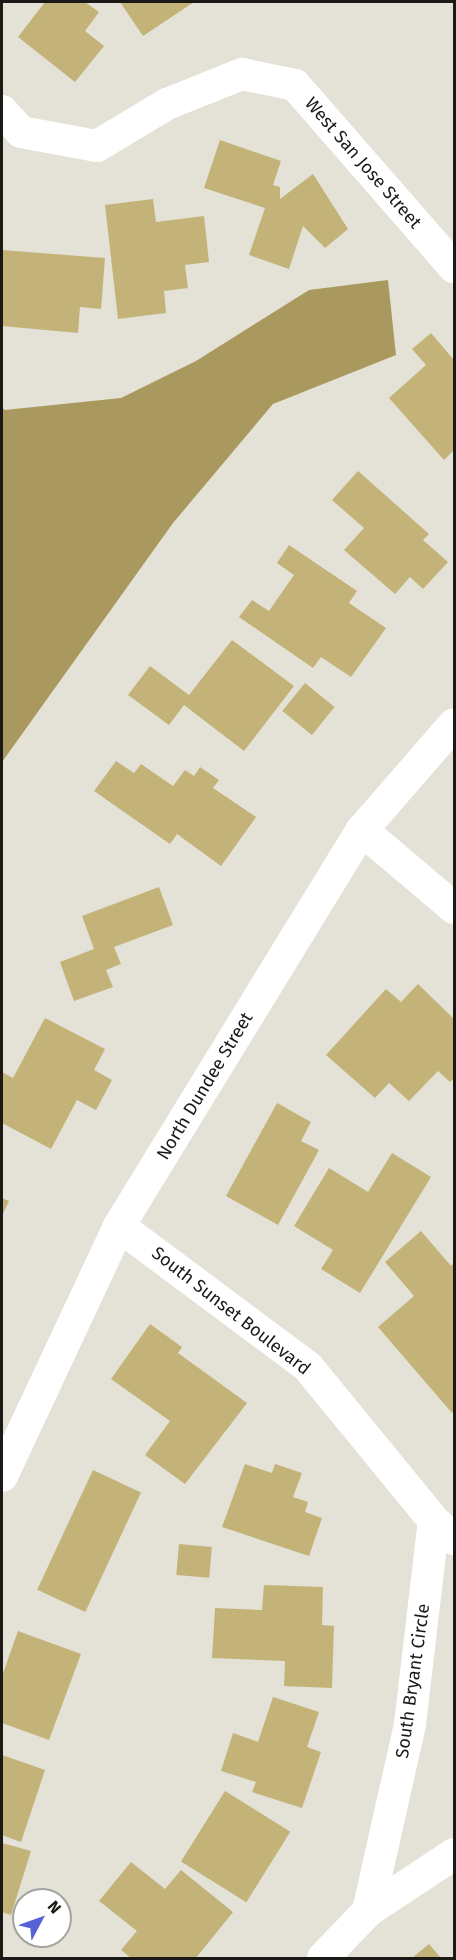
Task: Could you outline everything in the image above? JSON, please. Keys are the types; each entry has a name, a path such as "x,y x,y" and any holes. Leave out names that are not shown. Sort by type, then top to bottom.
{"street":[{"name":"West San Jose Street","path":"2,111 21,132 97,146 167,104 242,74 295,85 454,267"},
{"name":"North Dundee Street","path":"2,1476 119,1226 362,830 454,724"},
{"path":"362,830 454,908"},
{"name":"South Sunset Boulevard","path":"119,1226 308,1367 444,1530"},
{"name":"South Bryant Circle","path":"368,1911 410,1725 444,1530"},
{"path":"323,1959 368,1911 454,1854"}],"shaded area":[{"path":"388,280 396,355 273,404 173,523 2,762 2,408 5,410 121,398 196,361 309,290"}],"building":[{"path":"45,2 85,2 99,12 85,31 104,46 75,82 18,37"},
{"path":"120,2 194,2 143,36"},
{"path":"220,140 281,161 273,185 280,187 280,199 313,174 348,229 325,248 303,226 289,269 249,255 265,208 204,188"},
{"path":"153,199 156,222 204,216 209,262 185,265 188,288 164,291 166,313 118,319 105,205"},
{"path":"2,250 105,258 101,309 80,307 78,333 2,326"},
{"path":"431,333 454,360 454,450 444,460 389,398 426,365 412,349"},
{"path":"358,471 429,534 423,540 448,562 423,589 410,577 395,594 344,550 364,528 332,500"},
{"path":"289,545 357,591 349,603 386,628 351,677 321,657 313,668 239,617 252,600 269,611 294,575 277,563"},
{"path":"232,640 294,686 244,751 184,705 169,725 128,695 150,666 189,695"},
{"path":"305,683 335,707 312,735 282,711"},
{"path":"116,761 134,773 141,764 173,786 185,770 194,776 200,767 219,780 213,788 256,817 221,866 177,834 170,844 94,791"},
{"path":"159,887 173,925 114,947 121,964 106,970 113,987 74,1001 60,962 94,949 82,916"},
{"path":"418,984 454,1019 454,1078 450,1082 438,1071 409,1101 389,1083 375,1098 326,1055 386,989 401,1002"},
{"path":"45,1018 105,1049 94,1070 112,1080 96,1110 77,1100 51,1149 2,1123 2,1072 13,1078"},
{"path":"277,1103 311,1122 301,1141 319,1150 278,1225 226,1196"},
{"path":"392,1153 431,1177 360,1293 321,1269 333,1250 294,1226 329,1168 368,1192"},
{"path":"2,1198 9,1201 2,1216"},
{"path":"421,1231 451,1266 454,1262 454,1411 452,1413 378,1327 414,1296 385,1262"},
{"path":"150,1324 182,1347 178,1353 247,1403 185,1484 145,1455 170,1421 111,1379"},
{"path":"245,1464 272,1473 275,1464 302,1473 293,1497 308,1502 305,1512 322,1518 309,1556 222,1527"},
{"path":"93,1470 141,1492 85,1612 37,1590"},
{"path":"179,1544 212,1547 209,1578 176,1575"},
{"path":"264,1585 323,1587 322,1625 334,1626 332,1688 284,1686 285,1661 212,1658 215,1608 262,1610"},
{"path":"18,1631 81,1654 49,1740 2,1723 2,1676"},
{"path":"273,1697 319,1712 307,1747 321,1752 302,1808 252,1792 256,1782 221,1771 233,1733 258,1742"},
{"path":"2,1755 45,1770 21,1842 2,1835"},
{"path":"225,1791 290,1832 246,1902 181,1861"},
{"path":"2,1843 31,1851 19,1888 12,1888 11,1915 2,1912"},
{"path":"131,1862 165,1889 181,1870 233,1912 196,1958 131,1958 121,1950 137,1931 99,1901"},
{"path":"429,1944 441,1958 412,1958"}]}
